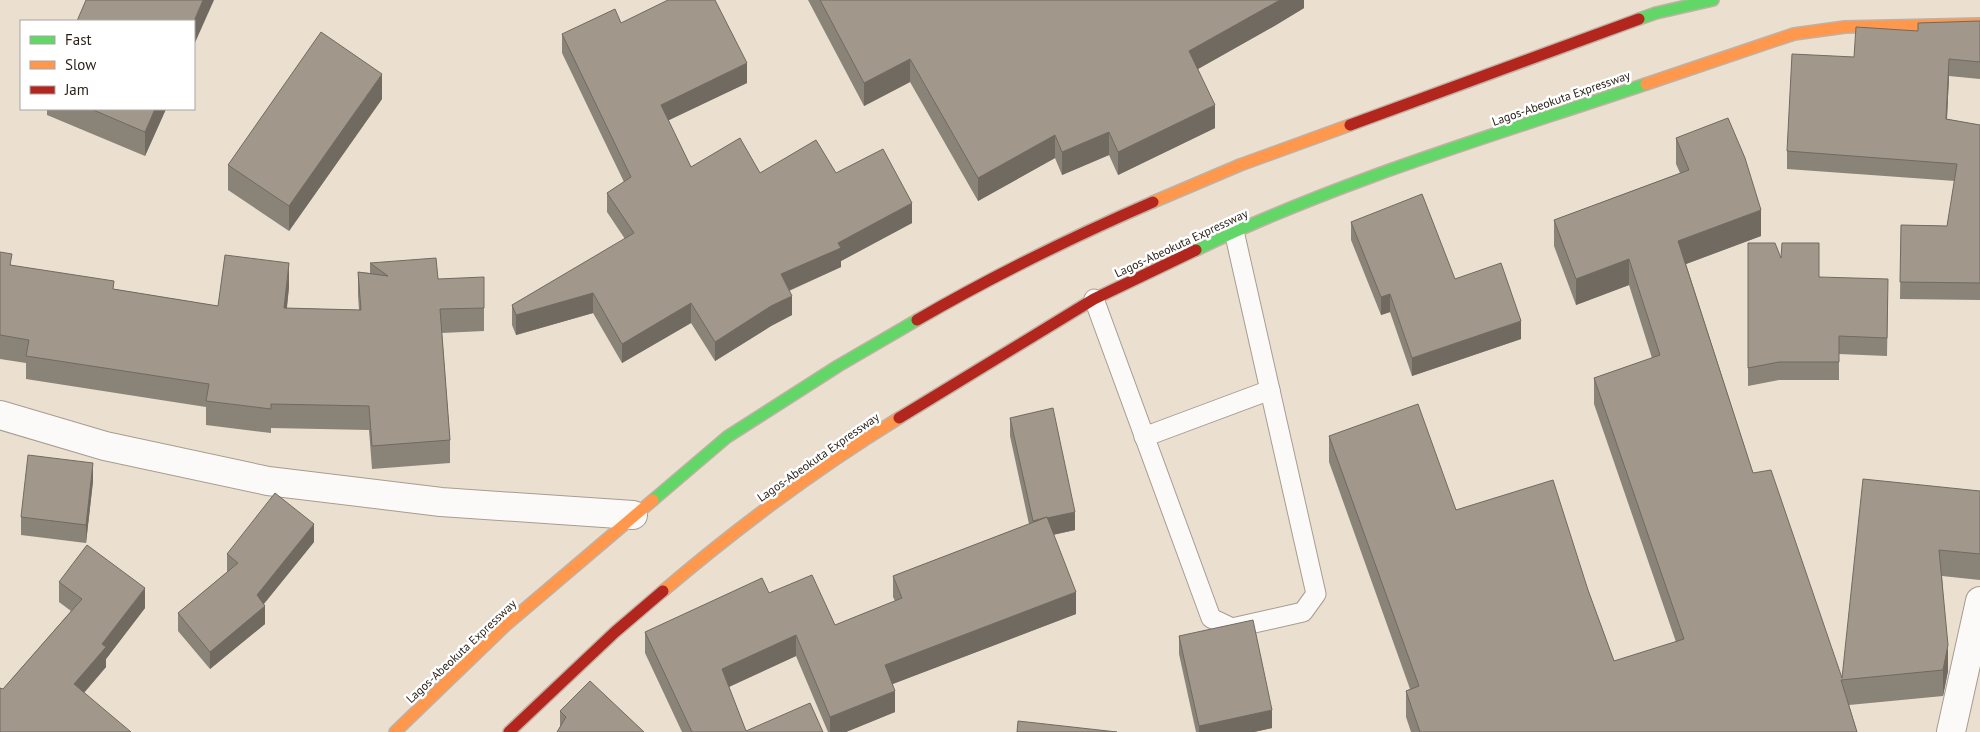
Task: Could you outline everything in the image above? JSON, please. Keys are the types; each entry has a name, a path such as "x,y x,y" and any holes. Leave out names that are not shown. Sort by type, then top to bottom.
{"highway":[{"name":"Lagos-Abeokuta Expressway","path":"395,732 506,625 727,437 838,366 958,296 1100,225 1240,165 1656,13 1713,0"},
{"name":"Lagos-Abeokuta Expressway","path":"509,732 614,632 723,540 852,448 1094,299 1234,232 1332,190 1794,34 1845,27 1980,24"}],"street":[{"path":"0,415 105,446 268,481 441,502 633,515"},
{"path":"1951,732 1980,601"}],"lane":[{"path":"1094,299 1211,618 1232,628 1303,612 1316,594 1234,232"},
{"path":"1144,437 1270,390"}],"building":[{"path":"86,0 203,0 194,20 77,20"},
{"path":"668,0 715,0 747,63 661,105 691,167 740,138 760,173 816,140 836,173 883,149 912,203 838,243 841,248 781,274 792,296 771,306 715,342 691,303 622,344 593,293 516,315 512,305 634,233 607,193 631,177 562,34 615,9 621,23"},
{"path":"820,0 1280,0 1189,51 1215,105 1118,152 1109,132 1062,152 1055,135 978,178 910,59 864,83"},
{"path":"1980,21 1980,62 1949,59 1946,119 1980,125 1980,283 1900,282 1901,225 1947,226 1957,164 1787,151 1792,54 1854,57 1856,27 1918,31 1918,23"},
{"path":"321,32 382,74 289,206 228,165"},
{"path":"93,110 155,110 145,132"},
{"path":"1728,118 1745,158 1761,210 1678,241 1753,473 1771,470 1842,678 1863,479 1980,491 1980,554 1939,550 1948,645 1943,670 1841,680 1857,732 1420,732 1406,691 1419,686 1329,436 1418,404 1456,510 1553,480 1588,590 1614,661 1684,639 1594,378 1660,355 1629,259 1576,279 1554,220 1689,170 1676,138"},
{"path":"1422,194 1455,279 1501,263 1521,321 1412,358 1390,294 1381,297 1351,222"},
{"path":"1748,243 1775,243 1781,258 1782,243 1819,243 1819,277 1888,279 1887,338 1839,336 1839,362 1779,362 1748,368"},
{"path":"0,252 12,254 10,265 114,281 113,289 218,306 225,255 289,263 284,308 361,310 358,272 388,276 370,263 436,258 438,279 484,277 484,308 440,309 450,440 372,446 369,406 271,404 271,409 206,401 209,384 26,356 29,340 0,335"},
{"path":"1053,408 1075,512 1033,521 1010,418"},
{"path":"28,455 93,463 86,525 21,517"},
{"path":"275,493 314,524 257,595 265,606 210,652 178,613 238,563 227,554"},
{"path":"1047,517 1076,592 885,665 895,691 830,717 796,635 722,669 746,731 810,703 823,732 692,732 645,632 762,578 769,593 812,575 835,625 902,598 893,576"},
{"path":"87,545 145,588 102,644 106,647 74,684 131,732 0,732 0,688 3,689 82,599 59,582"},
{"path":"1253,620 1272,710 1199,726 1179,636"},
{"path":"590,681 644,732 557,732 566,717 560,711"},
{"path":"1018,721 1117,732 1017,732"}],"traffic: fast":[{"path":"1639,19 1656,13 1713,0"},
{"path":"1196,250 1250,225 1362,180 1475,140 1646,84"},
{"path":"653,500 727,437 838,366 917,320"}],"traffic: slow":[{"path":"1646,84 1794,34 1845,27 1980,24"},
{"path":"1153,202 1240,165 1350,125"},
{"path":"663,591 778,500 868,437 899,418"},
{"path":"395,732 506,625 653,500"}],"traffic: jam":[{"path":"1350,125 1639,19"},
{"path":"917,320 1033,258 1153,202"},
{"path":"899,418 1094,299 1196,250"},
{"path":"509,732 615,632 663,591"}]}
